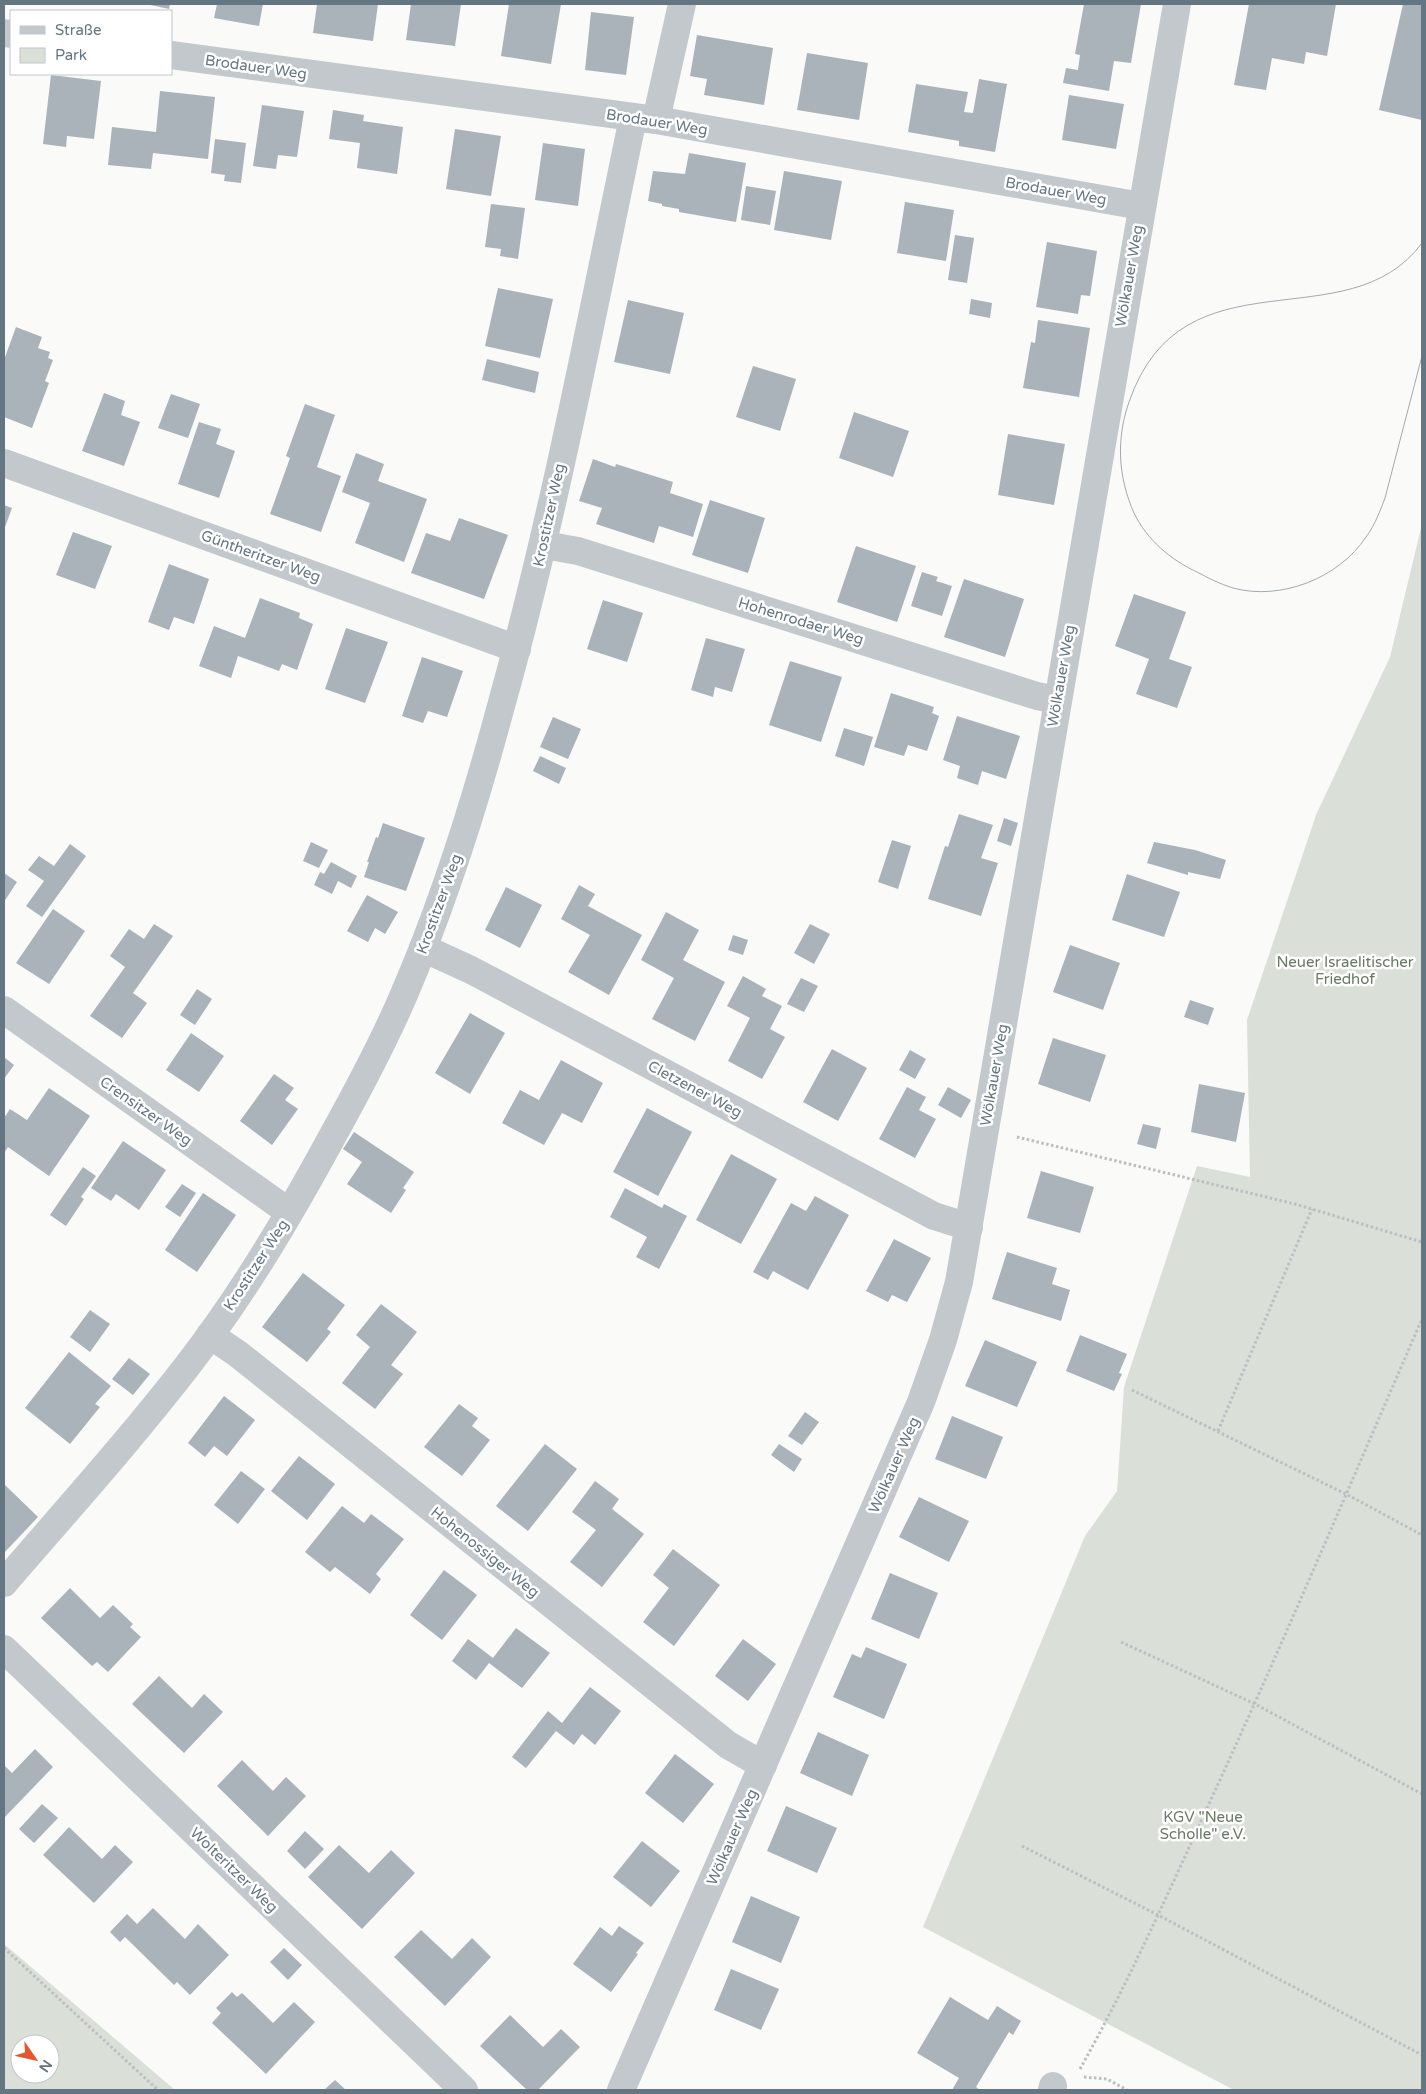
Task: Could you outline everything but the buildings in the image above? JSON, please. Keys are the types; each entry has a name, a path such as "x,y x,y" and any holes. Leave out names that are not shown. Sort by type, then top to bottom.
{"street":[{"name":"Krostitzer Weg","path":"4,1583 90,1484 188,1365 210,1335 289,1212 364,1077 404,994 423,948 473,808 518,649 644,119 682,4"},
{"name":"Wölkauer Weg","path":"621,2090 921,1402 943,1340 959,1282 1141,206 1177,4"},
{"name":"Brodauer Weg","path":"172,55 644,119 1141,206"},
{"name":"Güntheritzer Weg","path":"4,463 518,649"},
{"name":"Hohenrodaer Weg","path":"544,545 578,551 1037,696 1057,700"},
{"name":"Cletzener Weg","path":"423,948 471,970 934,1216 969,1227"},
{"name":"Crensitzer Weg","path":"4,1010 289,1212"},
{"name":"Hohenossiger Weg","path":"210,1335 246,1361 728,1745 763,1764"},
{"name":"Wolteritzer Weg","path":"4,1649 464,2090"}],"path":[{"path":"985,1129 1312,1209 1422,1242"},
{"path":"1218,1432 1312,1209"},
{"path":"1060,2084 1107,2020 1158,1915 1255,1704 1422,1319"},
{"path":"1132,1390 1346,1494 1422,1535"},
{"path":"1121,1642 1255,1704 1422,1794"},
{"path":"1022,1846 1158,1915 1422,2055"},
{"path":"4,1948 158,2090"},
{"path":"1060,2084 1107,2080 1127,2090"}],"green space":[{"name":"KGV \"Neue Scholle\" e.V.","path":"1422,524 1422,2090 1234,2090 923,1927 1085,1536 1117,1491 1124,1387 1197,1166 1250,1177 1247,1020 1316,815 1390,657"},
{"path":"4,1944 175,2090 4,2090"}],"tram line":[{"path":"1422,243 1390,272 1353,289 1226,310 1187,326 1154,355 1129,402 1122,430 1122,472 1129,499 1139,523 1153,540 1178,562 1210,579 1233,588 1251,591 1270,591 1307,583 1325,575 1355,551 1377,518 1385,498 1422,356"}],"park label":[{"name":"Neuer Israelitischer Friedhof","path":"1345,970"}]}
